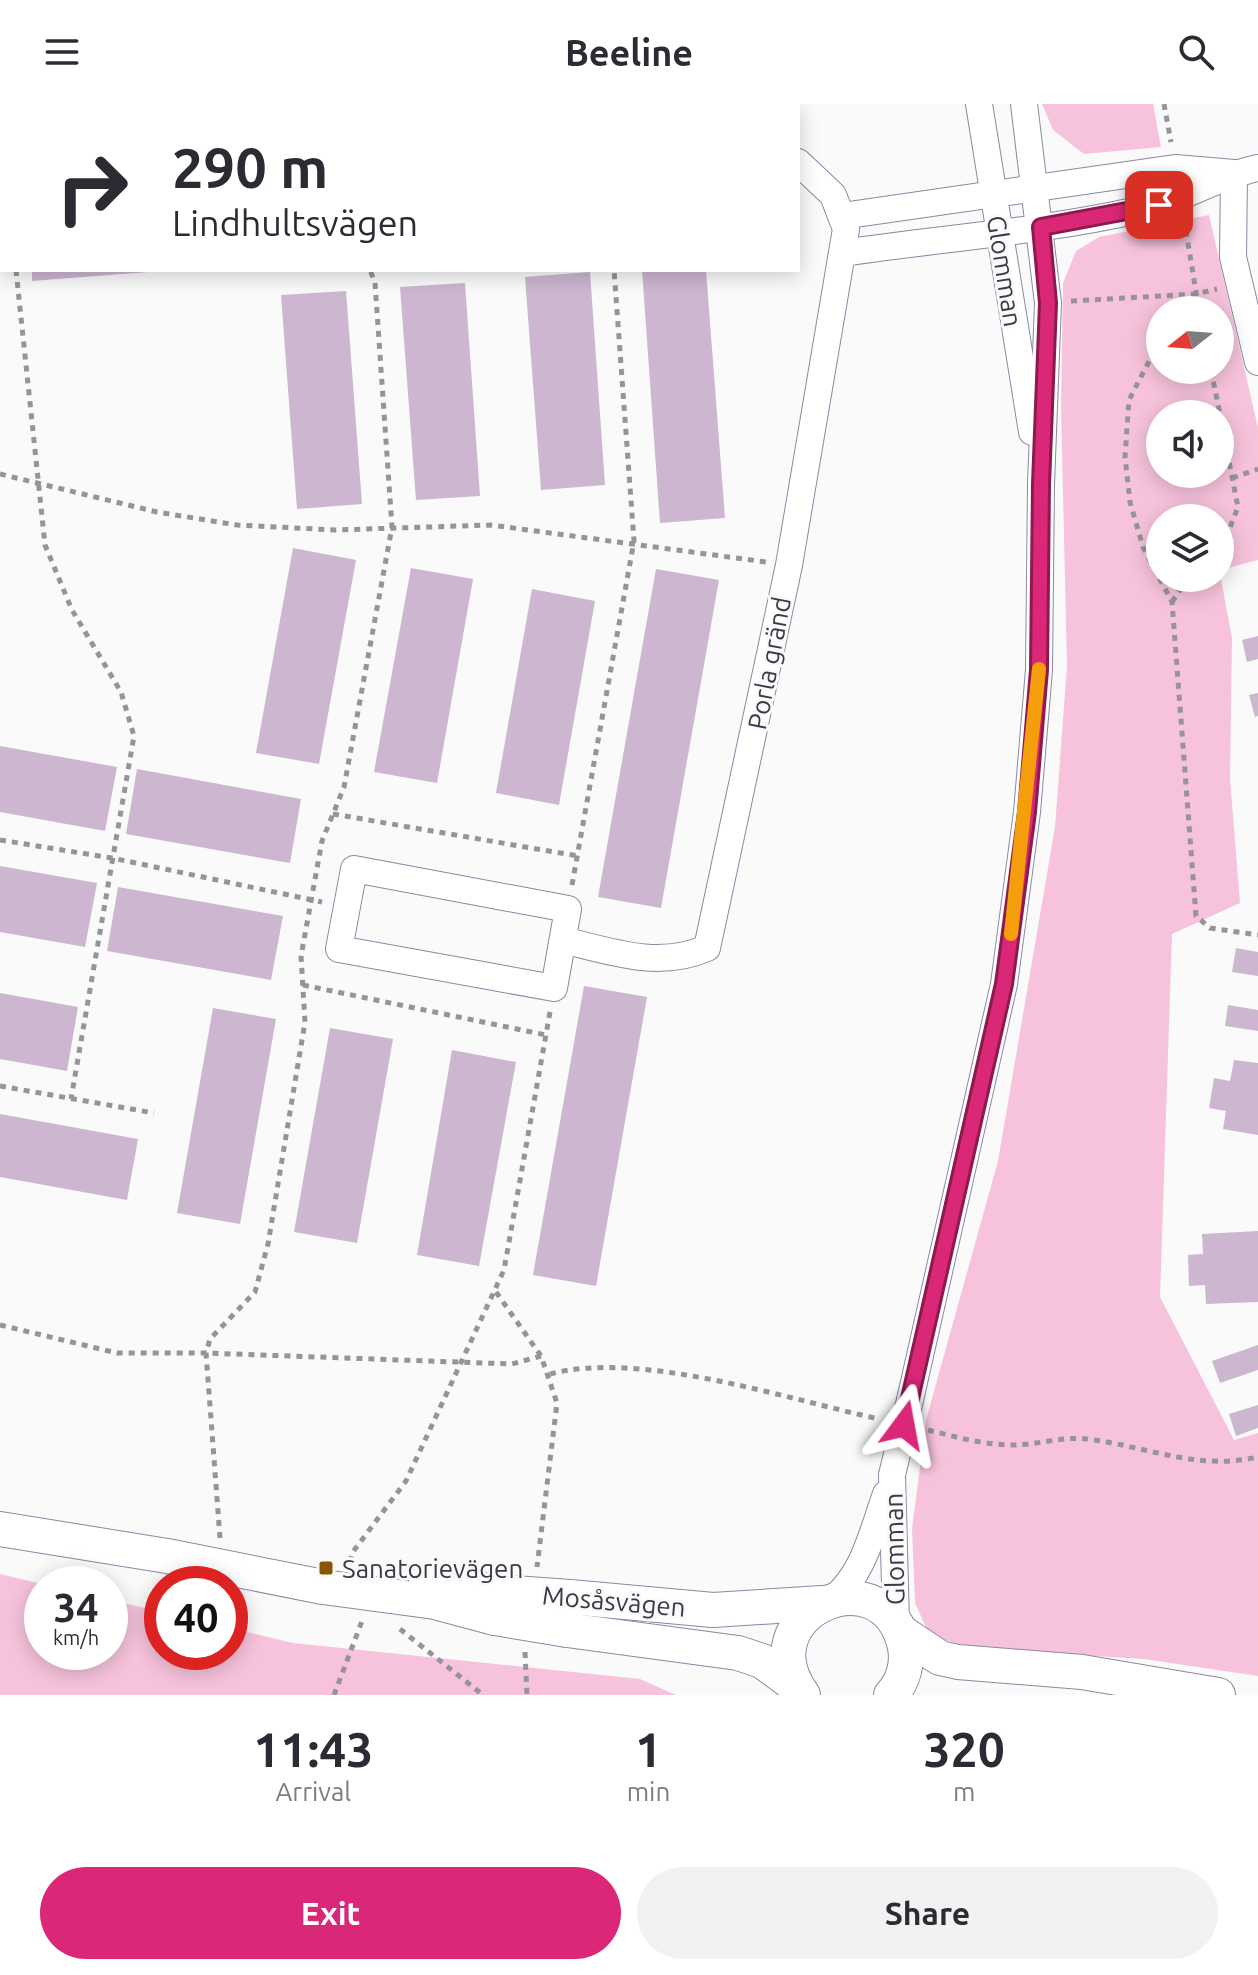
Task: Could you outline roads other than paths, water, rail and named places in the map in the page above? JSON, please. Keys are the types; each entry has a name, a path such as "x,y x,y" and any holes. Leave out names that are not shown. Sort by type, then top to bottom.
{"main road":[{"name":"Mosåsvägen","path":"0,1529 167,1556 323,1587 435,1602 497,1605 568,1614 738,1653 762,1661 800,1690"},
{"name":"Mosåsvägen","path":"167,1556 326,1568 497,1605"},
{"name":"Mosåsvägen","path":"568,1614 713,1610 846,1597 871,1603 898,1627"},
{"path":"800,1690 788,1660 793,1633 810,1611 828,1601"},
{"path":"891,1695 902,1678 906,1663 898,1627"},
{"path":"898,1627 940,1658 958,1662 1096,1674 1218,1695"}],"street":[{"name":"Glomman","path":"979,104 1041,484"},
{"name":"Glomman","path":"828,1601 852,1580 866,1555 892,1475 1004,984 1027,812 1039,670 1041,484 1048,303 1024,104"},
{"path":"800,164 833,195 844,233"},
{"path":"844,233 992,195 1036,188 1175,168 1246,171"},
{"path":"844,233 998,234 1138,211 1180,199 1246,171"},
{"path":"1246,171 1233,257 1258,362"},
{"name":"Porla gränd","path":"563,940 642,960 687,957 707,948 789,565 844,233"},
{"path":"354,869 568,909 563,940 554,988 339,949 354,869"},
{"name":"Glomman","path":"892,1475 898,1627"}],"place":[{"name":"Sanatorievägen","path":"326,1568"}]}
